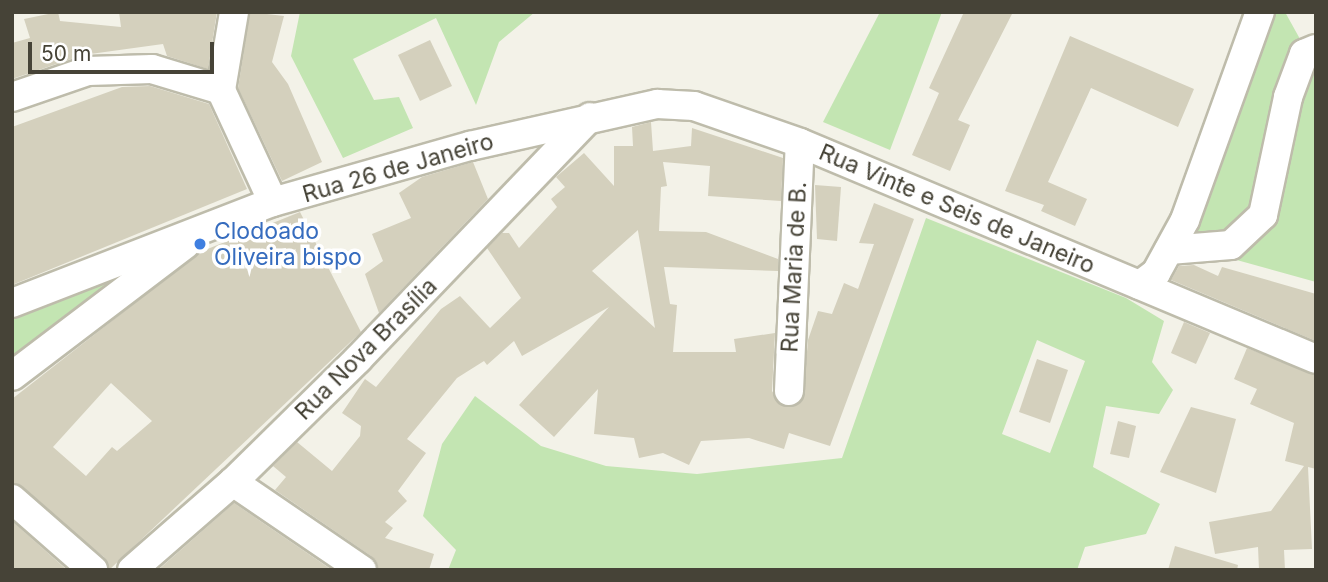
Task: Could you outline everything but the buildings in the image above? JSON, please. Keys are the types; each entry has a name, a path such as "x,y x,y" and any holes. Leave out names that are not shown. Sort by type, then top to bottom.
{"street":[{"path":"234,12 221,90 273,202"},
{"path":"1140,285 1169,250 1260,12"},
{"path":"1169,250 1231,245 1263,215 1288,97 1304,54 1316,49"},
{"path":"12,97 88,71 152,68 221,90"},
{"name":"Rua Vinte e Seis de Janeiro","path":"590,117 657,104 694,106 800,143 1316,359"},
{"name":"Rua 26 de Janeiro","path":"12,303 273,202 590,117"},
{"name":"Rua Nova Brasília","path":"132,570 233,482 505,212 590,117"},
{"name":"Rua Maria de B.","path":"789,391 800,143"},
{"name":"Rua 26 de Janeiro","path":"12,376 208,227"},
{"path":"233,482 362,570"},
{"path":"12,499 93,570"}],"green space":[{"path":"300,12 535,12 499,42 476,105 436,18 353,59 374,100 399,97 413,128 343,158 291,56"},
{"path":"880,12 942,12 890,150 823,122"},
{"path":"1268,12 1285,12 1300,39 1316,43 1316,282 1179,244 1264,45"},
{"path":"926,218 1126,298 1164,321 1152,362 1173,390 1159,414 1106,406 1093,467 1160,504 1146,534 1085,547 1077,570 448,570 456,550 423,516 442,444 475,396 541,446 606,466 697,474 842,458","holes":["1037,340 1085,361 1050,453 1002,434"]},
{"path":"141,261 12,360 12,315"}],"place":[{"name":"Clodoado Oliveira bispo","path":"200,244"}]}
